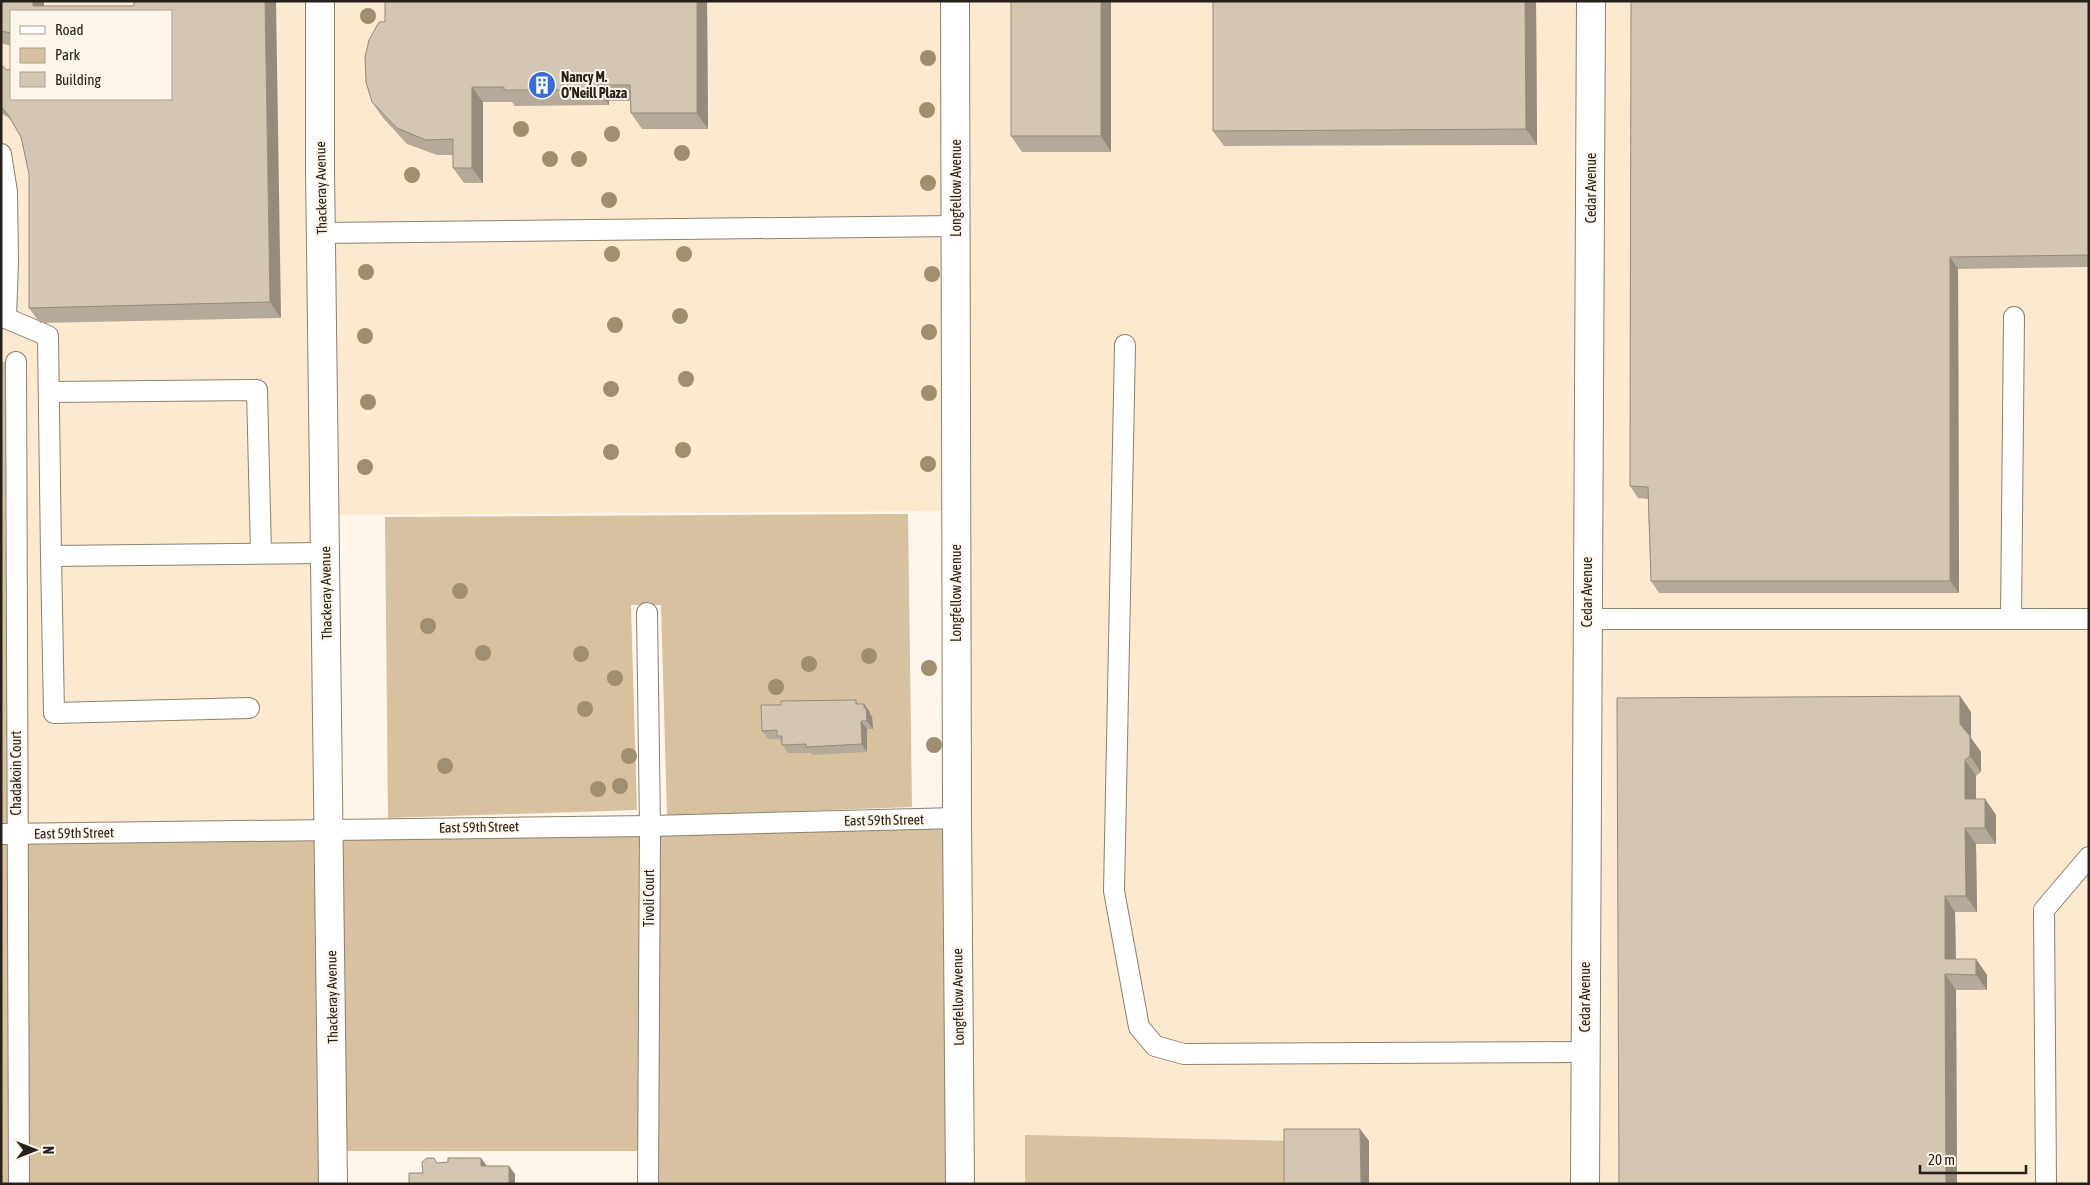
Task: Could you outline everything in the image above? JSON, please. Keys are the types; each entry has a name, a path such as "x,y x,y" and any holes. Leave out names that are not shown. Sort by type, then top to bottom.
{"street":[{"name":"Thackeray Avenue","path":"320,1 321,233 333,1184"},
{"name":"Longfellow Avenue","path":"955,1 956,818 960,1184"},
{"name":"Cedar Avenue","path":"1585,1184 1591,1"}],"lane":[{"path":"1,154 7,192 8,262 3,317 48,336 54,713 249,708"},
{"path":"321,233 956,226"},
{"path":"2011,619 2014,317"},
{"path":"1125,345 1114,891 1139,1028 1155,1046 1184,1054 1585,1052"},
{"name":"Chadakoin Court","path":"16,362 9,834 19,1184"},
{"path":"50,392 257,390 261,553"},
{"path":"51,556 325,553"},
{"name":"Tivoli Court","path":"647,612 650,826 648,1184"},
{"path":"1587,619 2089,619"},
{"name":"East 59th Street","path":"9,834 650,826 956,818"},
{"path":"2046,1184 2044,910 2089,857"}],"shaded area":[{"path":"1,1 2089,1 2089,1184 960,1184 956,511 326,515 330,829 16,834 15,362 1,362"}],"green space":[{"path":"1,362 16,362 16,834 957,818 960,1184 648,1184 648,1151 333,1151 333,1184 1,1184"},
{"path":"908,514 912,807 667,816 661,605 631,605 637,810 388,818 385,517"},
{"path":"1025,1135 1292,1141 1293,1184 1025,1184"}],"building":[{"path":"1,1 33,1 33,6 134,6 134,1 265,1 270,302 29,308 29,174 21,137 1,106 1,65 7,70 10,69 10,100 172,100 172,10 10,10 10,33 1,31"},
{"name":"Nancy M. O'Neill Plaza","path":"385,1 697,1 697,113 631,113 630,85 598,85 598,90 504,90 504,87 472,87 472,168 453,168 453,139 426,140 397,128 372,102 366,82 365,57 369,40 379,22 385,22"},
{"path":"1011,1 1101,1 1101,136 1011,136"},
{"path":"1213,1 1525,1 1526,129 1213,131"},
{"path":"1631,1 2089,1 2089,255 1950,257 1950,581 1651,581 1648,487 1630,486"},
{"path":"1960,696 1960,724 1970,736 1970,756 1965,760 1965,799 1985,799 1985,828 1965,828 1966,896 1945,896 1945,959 1976,959 1976,975 1945,974 1946,1184 1619,1184 1617,698"},
{"path":"856,700 856,704 864,704 864,708 866,708 867,721 861,721 862,744 806,747 806,744 782,745 782,736 777,736 777,730 762,731 761,705 781,705 781,701"},
{"path":"1284,1129 1360,1129 1361,1184 1284,1184"},
{"path":"427,1158 434,1158 437,1163 448,1162 448,1158 481,1158 481,1166 509,1166 509,1184 409,1184 409,1173 423,1173 422,1162"}],"place":[{"name":"Nancy M. O'Neill Plaza","path":"542,85"}]}
